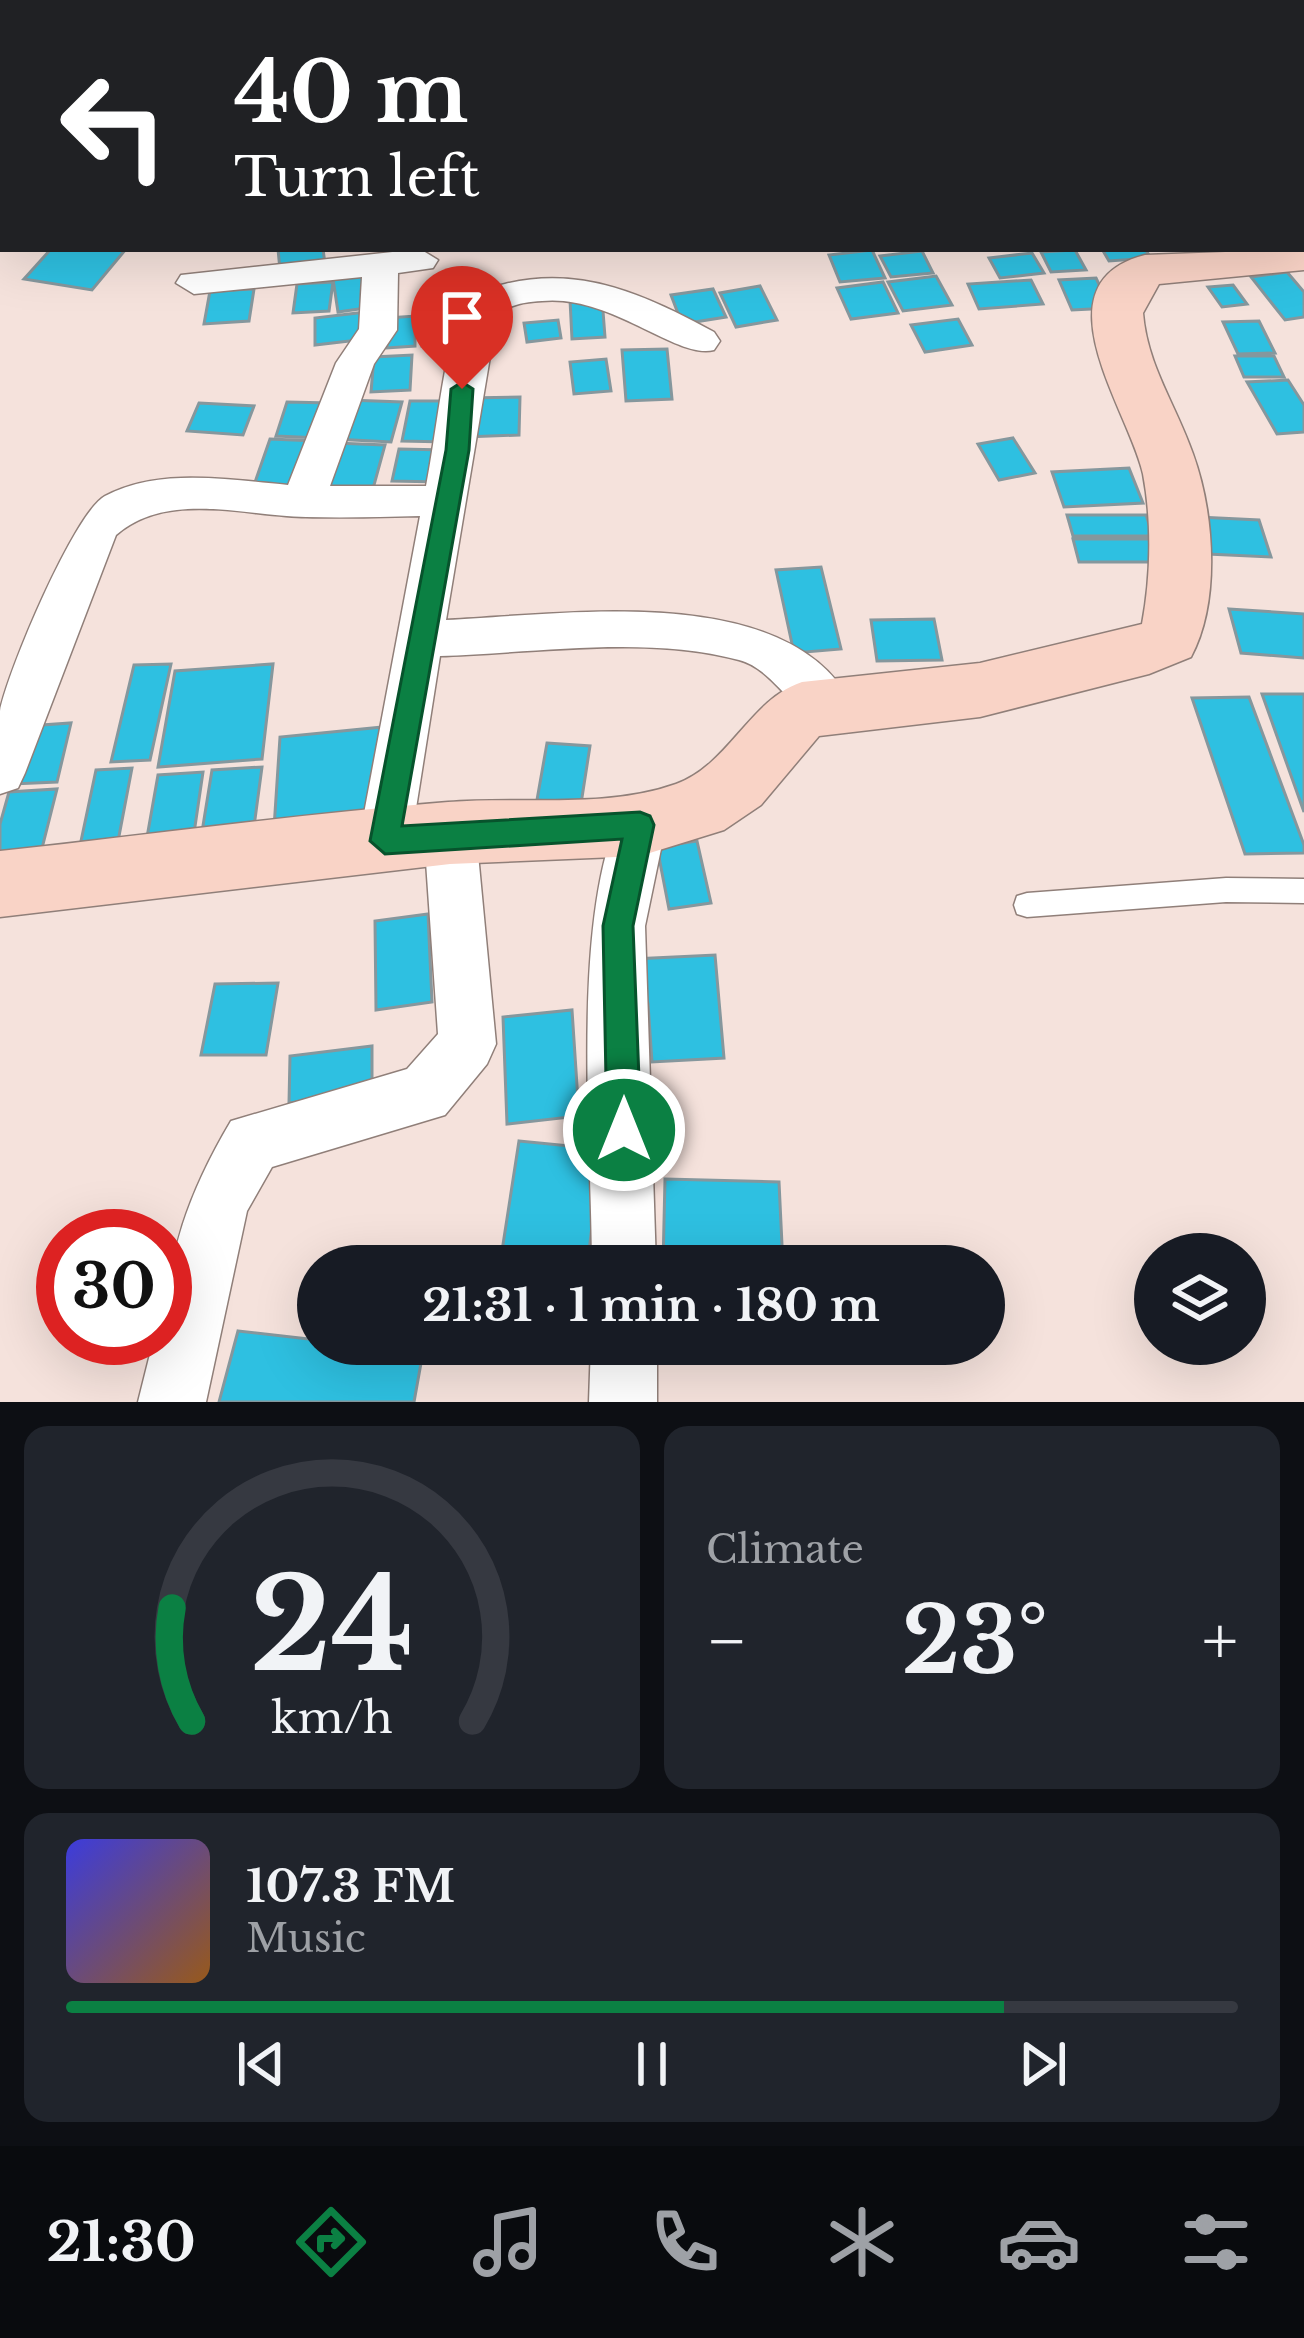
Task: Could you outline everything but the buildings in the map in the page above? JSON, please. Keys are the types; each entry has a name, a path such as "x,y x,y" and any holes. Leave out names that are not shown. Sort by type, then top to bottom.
{"street":[{"path":"194,283 380,264 419,254 434,281 487,302 551,287 589,286 701,341"},
{"path":"0,884 450,833 640,825 699,808 737,784 802,709 859,707 980,690 1125,658 1168,639 1179,611 1171,471 1115,334 1121,299 1130,280 1145,270 1304,255"},
{"path":"303,502 355,363 378,330 380,264"},
{"path":"385,841 457,450 462,389 487,302"},
{"path":"0,772 100,524 121,507 156,497 204,494 303,502 444,501"},
{"path":"420,639 670,633 762,648 829,706"},
{"path":"624,1245 618,926 640,825"},
{"path":"172,1402 218,1202 252,1142 424,1094 467,1044 450,833"},
{"path":"623,1365 623,1402"}],"lane":[{"path":"1027,905 1226,890 1304,891"}],"route":[{"path":"462,389 457,450 385,841 450,833 640,825 618,926 624,1130"}]}
